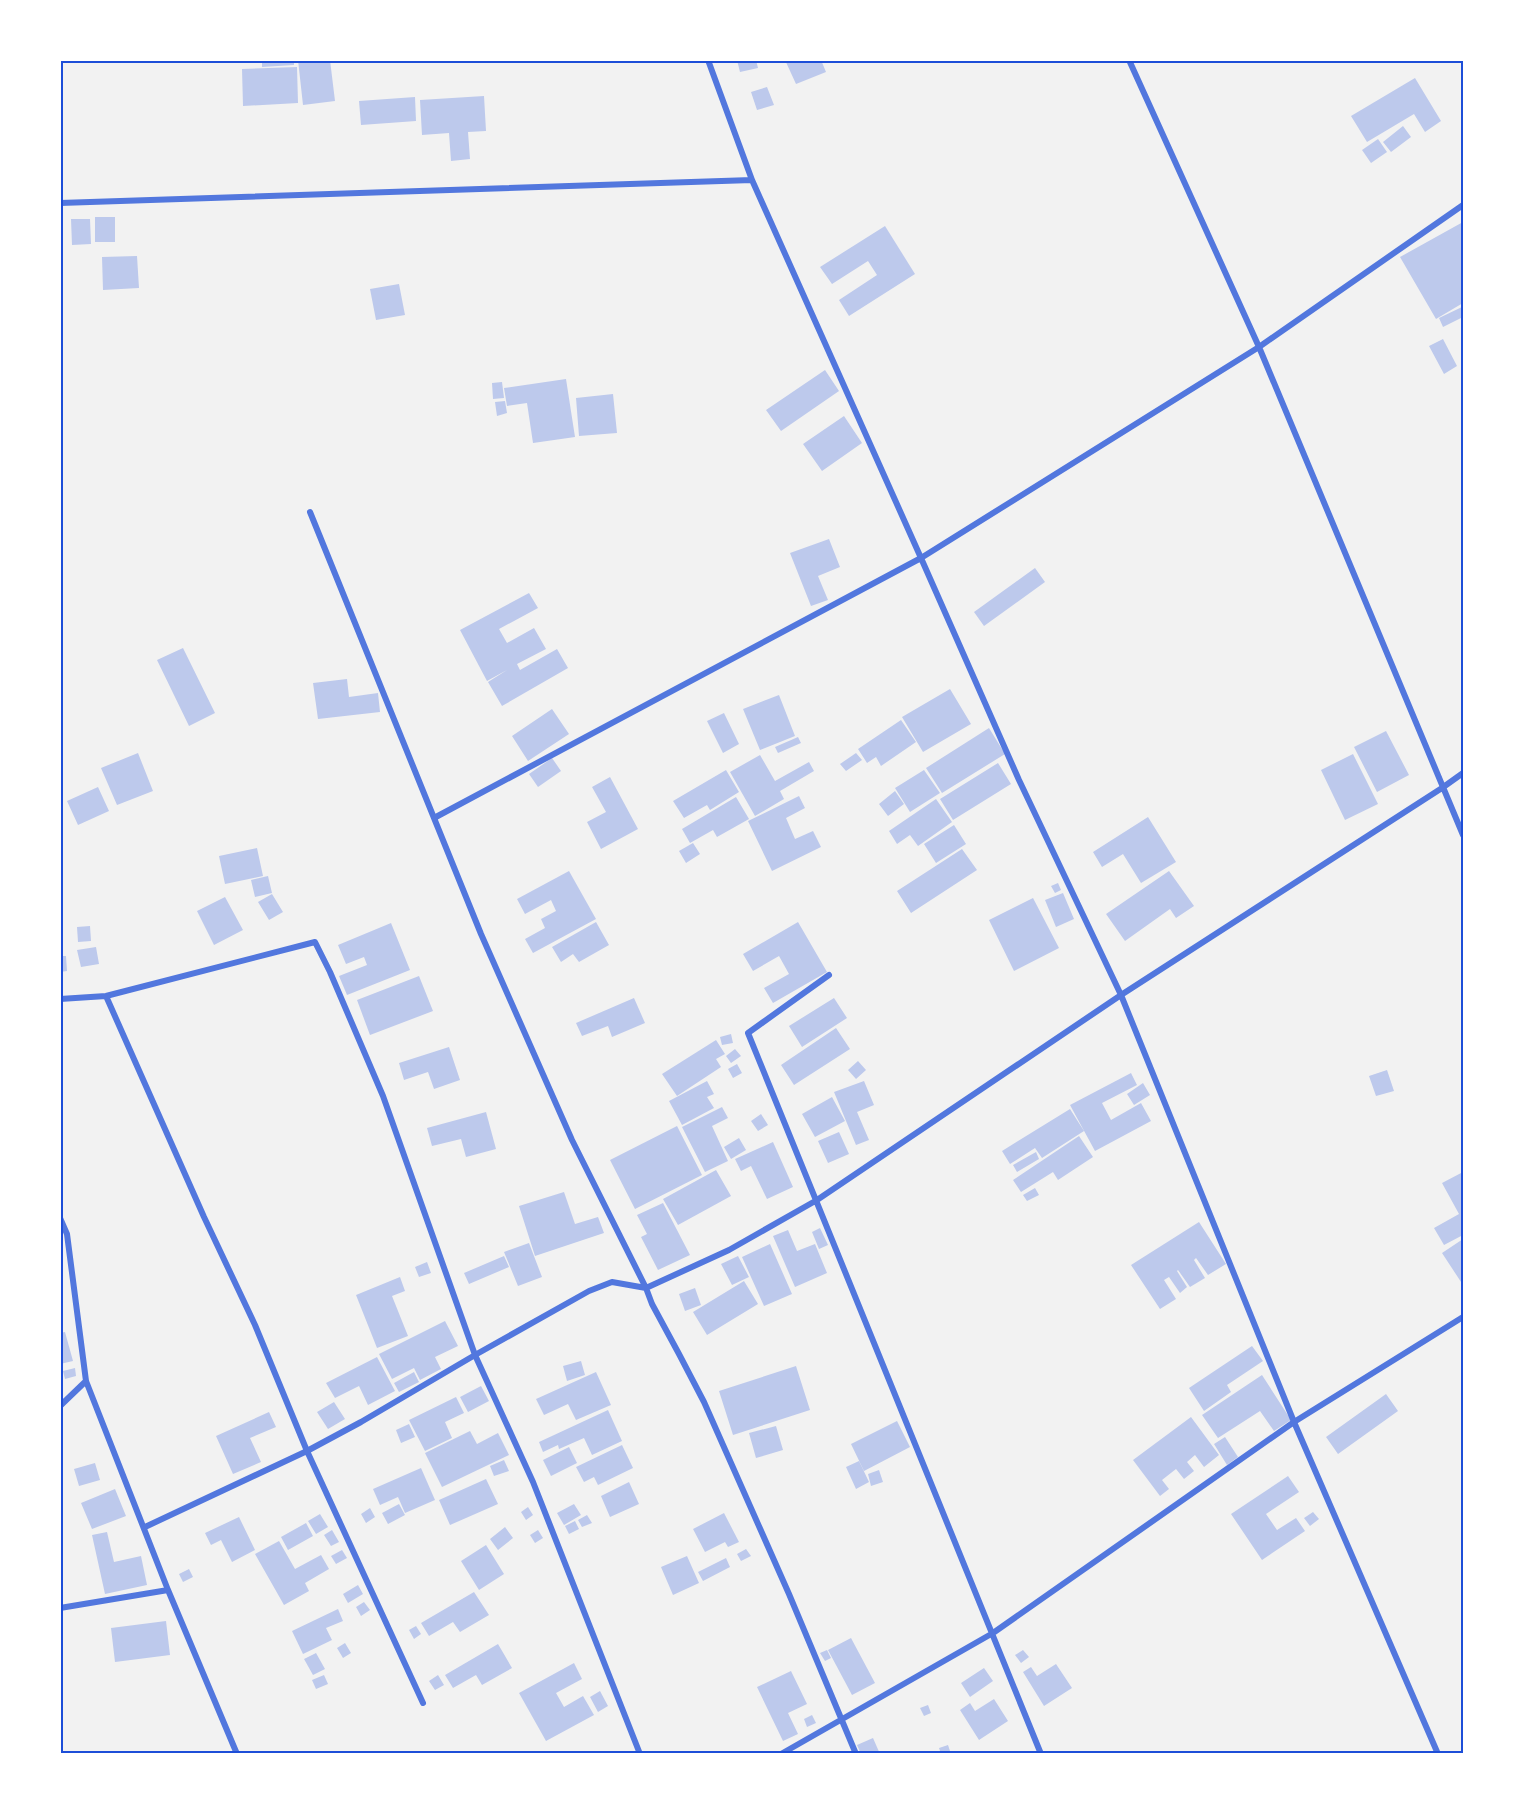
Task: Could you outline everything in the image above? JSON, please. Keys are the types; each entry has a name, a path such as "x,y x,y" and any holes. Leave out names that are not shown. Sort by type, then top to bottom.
{"street":[{"path":"708,60 752,180 1019,780 1121,995 1294,1422 1438,1754"},
{"path":"1129,60 1258,347 1463,835"},
{"path":"60,203 752,180"},
{"path":"434,818 921,558 1258,347 1463,205"},
{"path":"310,512 481,934 567,1129 652,1304 704,1402 789,1594 856,1754"},
{"path":"145,1527 307,1451 589,1291 612,1282 646,1288 729,1250 817,1200 1121,995 1463,773"},
{"path":"60,999 106,996 315,942 383,1096 475,1355 533,1482 640,1754"},
{"path":"829,975 748,1033 1041,1754"},
{"path":"106,996 255,1325 307,1451 423,1703"},
{"path":"60,1218 86,1381 168,1590 237,1754"},
{"path":"781,1754 993,1633 1294,1422 1463,1317"},
{"path":"60,1406 86,1381"},
{"path":"60,1608 168,1590"}],"building":[{"path":"262,60 294,60 294,65 262,67"},
{"path":"298,60 330,60 335,101 303,105"},
{"path":"737,60 756,60 758,68 740,72"},
{"path":"785,60 821,60 826,72 796,84"},
{"path":"297,67 298,103 243,106 242,69"},
{"path":"1415,78 1441,121 1425,132 1414,114 1367,142 1351,116"},
{"path":"767,87 774,105 757,110 751,92"},
{"path":"484,96 486,131 468,132 470,159 451,161 449,133 422,135 420,100"},
{"path":"415,97 416,121 361,125 359,101"},
{"path":"1403,126 1411,137 1391,152 1383,142"},
{"path":"1378,139 1387,152 1371,163 1362,150"},
{"path":"95,217 115,217 115,242 95,242"},
{"path":"71,219 90,219 91,244 72,245"},
{"path":"1463,222 1463,303 1436,319 1400,257"},
{"path":"885,226 915,274 849,316 839,300 877,275 868,261 832,284 820,267"},
{"path":"137,256 139,288 103,290 102,257"},
{"path":"399,284 405,315 376,320 370,289"},
{"path":"1462,307 1463,317 1443,327 1439,318"},
{"path":"1443,339 1457,366 1444,374 1429,346"},
{"path":"825,370 839,391 781,431 766,410"},
{"path":"566,379 575,437 533,443 527,403 507,406 504,388"},
{"path":"502,382 504,398 493,399 492,383"},
{"path":"613,394 617,433 579,436 576,398"},
{"path":"505,401 507,413 497,416 495,402"},
{"path":"844,416 862,443 822,471 803,444"},
{"path":"829,539 840,567 818,576 828,600 811,606 790,553"},
{"path":"1035,568 1045,582 984,626 974,612"},
{"path":"529,593 538,608 499,629 507,643 534,628 546,649 517,664 520,670 557,649 568,668 502,706 488,682 507,670 487,681 460,630"},
{"path":"183,648 215,713 189,726 157,660"},
{"path":"347,679 349,697 378,693 380,712 318,719 313,683"},
{"path":"950,689 971,724 923,752 902,717"},
{"path":"779,695 795,736 760,750 743,709"},
{"path":"552,709 569,734 528,761 512,736"},
{"path":"724,713 739,744 723,753 707,721"},
{"path":"901,720 916,742 881,766 876,757 867,763 858,749"},
{"path":"989,728 1005,754 942,793 926,768"},
{"path":"1386,731 1409,775 1377,792 1354,747"},
{"path":"798,737 801,743 778,753 775,747"},
{"path":"138,753 153,791 117,805 101,768"},
{"path":"856,753 862,760 846,771 840,764"},
{"path":"1353,754 1378,804 1345,820 1321,770"},
{"path":"760,755 775,781 809,762 814,771 780,791 784,799 755,816 730,772"},
{"path":"552,758 561,771 538,787 529,774"},
{"path":"998,763 1011,784 953,820 940,799"},
{"path":"726,770 739,792 710,810 707,805 684,818 673,801"},
{"path":"924,770 940,793 910,812 895,788"},
{"path":"610,777 638,829 601,849 587,822 606,812 592,787"},
{"path":"98,787 109,811 78,825 67,801"},
{"path":"895,791 904,804 888,816 879,804"},
{"path":"799,796 805,808 786,818 795,839 813,831 821,847 772,871 748,821"},
{"path":"736,797 749,819 717,837 713,830 690,843 682,829"},
{"path":"936,799 952,822 918,846 910,835 897,844 889,831"},
{"path":"1148,817 1176,862 1141,883 1123,854 1102,867 1093,852"},
{"path":"954,825 966,844 936,863 924,844"},
{"path":"693,843 700,854 686,863 679,851"},
{"path":"257,848 263,876 225,884 219,856"},
{"path":"962,849 977,870 911,913 897,891"},
{"path":"569,871 596,919 533,953 525,939 545,928 541,919 556,911 551,900 525,914 517,899"},
{"path":"1169,871 1194,906 1176,918 1170,909 1125,941 1106,914"},
{"path":"268,876 272,893 255,897 251,880"},
{"path":"1058,883 1061,890 1055,893 1051,886"},
{"path":"1063,893 1074,919 1056,927 1045,900"},
{"path":"272,894 283,912 269,920 258,902"},
{"path":"225,897 243,930 214,945 197,911"},
{"path":"1033,898 1059,948 1014,971 989,920"},
{"path":"596,922 609,945 579,962 573,954 561,962 552,947"},
{"path":"798,922 827,972 773,1003 764,988 789,974 779,956 753,971 743,954"},
{"path":"391,923 410,970 347,995 339,976 367,965 364,957 346,964 338,945"},
{"path":"90,926 91,941 78,942 77,927"},
{"path":"96,947 99,964 81,967 77,950"},
{"path":"60,956 66,956 67,971 60,972"},
{"path":"419,976 433,1011 370,1035 357,1000"},
{"path":"634,998 645,1023 612,1037 608,1026 582,1036 576,1023"},
{"path":"834,998 847,1018 802,1047 789,1026"},
{"path":"836,1028 850,1049 794,1085 781,1065"},
{"path":"731,1034 733,1043 722,1045 720,1037"},
{"path":"716,1040 725,1054 716,1059 721,1067 677,1096 662,1074"},
{"path":"449,1047 460,1080 434,1089 428,1072 404,1080 399,1063"},
{"path":"735,1049 741,1056 731,1063 726,1056"},
{"path":"858,1061 866,1070 856,1079 848,1070"},
{"path":"737,1064 742,1073 733,1078 728,1069"},
{"path":"1387,1070 1394,1091 1376,1096 1369,1076"},
{"path":"1131,1073 1137,1085 1102,1103 1111,1120 1141,1103 1151,1121 1095,1151 1070,1105"},
{"path":"707,1081 714,1094 707,1097 714,1108 682,1125 669,1101"},
{"path":"864,1081 874,1105 857,1112 869,1140 856,1145 834,1092"},
{"path":"1143,1083 1150,1095 1134,1105 1127,1094"},
{"path":"832,1097 845,1121 815,1137 802,1114"},
{"path":"722,1107 728,1118 712,1126 728,1161 705,1172 682,1127"},
{"path":"1070,1109 1084,1131 1042,1158 1035,1148 1010,1164 1002,1151"},
{"path":"486,1112 496,1149 466,1157 461,1139 432,1146 427,1128"},
{"path":"761,1114 768,1125 758,1131 751,1121"},
{"path":"677,1126 702,1175 635,1209 610,1160"},
{"path":"839,1132 849,1154 828,1163 818,1141"},
{"path":"1079,1136 1093,1157 1058,1180 1053,1172 1021,1192 1013,1180"},
{"path":"739,1138 746,1150 731,1159 724,1147"},
{"path":"773,1142 793,1187 767,1199 751,1166 741,1171 735,1159"},
{"path":"1036,1152 1039,1159 1017,1172 1013,1165"},
{"path":"716,1170 731,1196 678,1225 663,1199"},
{"path":"1463,1172 1463,1235 1444,1245 1434,1228 1459,1214 1442,1183"},
{"path":"1035,1188 1039,1195 1027,1201 1023,1195"},
{"path":"564,1192 575,1224 598,1217 604,1233 535,1256 519,1206"},
{"path":"663,1203 690,1255 658,1270 641,1237 647,1234 637,1215"},
{"path":"1199,1222 1226,1264 1208,1275 1196,1258 1194,1260 1205,1278 1190,1287 1178,1270 1187,1287 1180,1293 1169,1277 1164,1280 1176,1299 1160,1309 1131,1265"},
{"path":"820,1228 828,1245 819,1249 812,1232"},
{"path":"788,1230 797,1251 815,1244 827,1273 795,1287 773,1236"},
{"path":"1463,1239 1463,1285 1442,1253"},
{"path":"529,1243 542,1277 518,1286 504,1252"},
{"path":"770,1244 792,1294 764,1306 742,1257"},
{"path":"504,1256 509,1267 469,1284 464,1273"},
{"path":"738,1256 749,1277 732,1285 721,1264"},
{"path":"427,1262 431,1273 419,1277 415,1267"},
{"path":"400,1277 405,1291 392,1296 408,1336 377,1348 356,1295"},
{"path":"744,1281 758,1304 707,1335 693,1312"},
{"path":"695,1288 701,1305 685,1311 679,1294"},
{"path":"445,1321 458,1346 435,1357 441,1369 420,1380 414,1368 392,1379 379,1354"},
{"path":"65,1332 73,1361 60,1364 60,1333"},
{"path":"1252,1346 1263,1361 1227,1385 1231,1392 1204,1411 1189,1388"},
{"path":"377,1357 395,1391 368,1405 359,1386 335,1398 326,1383"},
{"path":"581,1361 585,1375 567,1381 563,1366"},
{"path":"796,1366 810,1410 733,1435 719,1391"},
{"path":"75,1368 76,1376 65,1379 63,1371"},
{"path":"414,1372 419,1382 399,1392 394,1383"},
{"path":"596,1372 611,1405 576,1420 568,1404 544,1415 536,1399"},
{"path":"1262,1375 1291,1420 1274,1431 1260,1411 1218,1438 1202,1415"},
{"path":"481,1386 489,1401 468,1412 460,1397"},
{"path":"1386,1394 1398,1411 1338,1454 1326,1437"},
{"path":"456,1397 464,1413 445,1422 452,1438 425,1451 409,1420"},
{"path":"334,1402 345,1419 328,1429 317,1412"},
{"path":"608,1410 622,1441 592,1455 584,1438 559,1449 558,1445 543,1452 539,1442"},
{"path":"269,1412 276,1427 250,1438 261,1462 233,1474 216,1436"},
{"path":"1191,1417 1219,1455 1204,1467 1195,1455 1187,1462 1194,1471 1184,1479 1176,1469 1162,1480 1169,1489 1160,1496 1133,1460"},
{"path":"897,1421 910,1447 864,1471 851,1444"},
{"path":"409,1424 415,1437 401,1443 396,1430"},
{"path":"776,1426 783,1450 756,1458 749,1433"},
{"path":"470,1431 477,1444 498,1433 509,1455 442,1487 425,1453"},
{"path":"1225,1437 1238,1457 1227,1465 1214,1444"},
{"path":"622,1445 633,1468 598,1485 594,1477 584,1482 576,1467"},
{"path":"569,1447 577,1463 551,1476 543,1460"},
{"path":"504,1460 509,1471 494,1476 490,1466"},
{"path":"859,1461 869,1482 856,1489 846,1467"},
{"path":"95,1463 100,1480 79,1486 74,1469"},
{"path":"421,1468 435,1500 405,1513 398,1497 380,1505 373,1489"},
{"path":"879,1470 883,1482 871,1486 868,1474"},
{"path":"1288,1476 1299,1492 1266,1514 1277,1530 1296,1518 1305,1531 1262,1560 1231,1514"},
{"path":"486,1479 498,1504 450,1525 439,1500"},
{"path":"629,1482 639,1504 610,1517 601,1496"},
{"path":"115,1489 126,1516 92,1529 81,1503"},
{"path":"399,1504 405,1515 388,1524 382,1513"},
{"path":"574,1504 581,1515 564,1525 557,1513"},
{"path":"528,1507 533,1515 526,1520 521,1512"},
{"path":"370,1508 375,1517 366,1523 361,1514"},
{"path":"1313,1512 1319,1519 1310,1526 1304,1518"},
{"path":"724,1513 739,1542 728,1547 725,1542 705,1552 693,1529"},
{"path":"320,1514 328,1527 316,1534 308,1521"},
{"path":"587,1515 592,1523 582,1527 578,1520"},
{"path":"239,1517 255,1550 232,1562 221,1540 211,1545 205,1533"},
{"path":"575,1521 579,1529 569,1534 565,1526"},
{"path":"306,1523 313,1536 288,1550 281,1537"},
{"path":"505,1527 513,1538 498,1550 490,1539"},
{"path":"332,1530 339,1542 331,1546 324,1535"},
{"path":"538,1530 543,1538 535,1543 530,1535"},
{"path":"107,1532 114,1562 141,1556 147,1585 105,1594 92,1535"},
{"path":"279,1541 295,1569 321,1555 329,1569 305,1583 309,1591 284,1605 255,1554"},
{"path":"486,1545 504,1574 479,1590 461,1561"},
{"path":"746,1549 751,1556 741,1561 737,1554"},
{"path":"342,1550 347,1558 336,1564 331,1556"},
{"path":"687,1556 699,1583 673,1595 661,1567"},
{"path":"726,1558 730,1567 703,1581 698,1572"},
{"path":"189,1569 193,1577 183,1582 179,1574"},
{"path":"358,1585 363,1594 348,1603 343,1594"},
{"path":"474,1592 489,1615 460,1632 453,1622 429,1636 421,1623"},
{"path":"364,1602 370,1610 361,1616 356,1607"},
{"path":"338,1609 343,1621 326,1628 332,1640 303,1654 292,1631"},
{"path":"166,1621 170,1655 115,1662 111,1628"},
{"path":"416,1626 421,1634 414,1639 409,1630"},
{"path":"851,1638 875,1683 852,1695 828,1650"},
{"path":"345,1643 351,1653 343,1658 337,1648"},
{"path":"498,1644 512,1668 482,1685 476,1675 453,1688 445,1675"},
{"path":"827,1650 831,1658 825,1661 820,1653"},
{"path":"1023,1650 1029,1657 1021,1663 1015,1655"},
{"path":"316,1653 325,1669 313,1675 304,1659"},
{"path":"574,1663 582,1679 556,1693 564,1707 583,1696 594,1715 546,1741 519,1693"},
{"path":"1056,1664 1072,1688 1044,1706 1023,1672 1031,1667 1037,1676"},
{"path":"984,1668 993,1681 970,1697 961,1683"},
{"path":"791,1671 807,1704 788,1713 798,1734 783,1741 757,1687"},
{"path":"324,1675 328,1684 316,1689 312,1680"},
{"path":"438,1675 444,1685 435,1690 429,1681"},
{"path":"600,1691 608,1706 598,1712 590,1697"},
{"path":"994,1699 1008,1721 979,1740 960,1710 970,1703 975,1711"},
{"path":"928,1705 931,1713 924,1716 920,1708"},
{"path":"812,1715 816,1723 807,1727 804,1719"},
{"path":"873,1738 880,1754 861,1754 857,1745"},
{"path":"948,1745 951,1754 941,1754 939,1748"}]}
